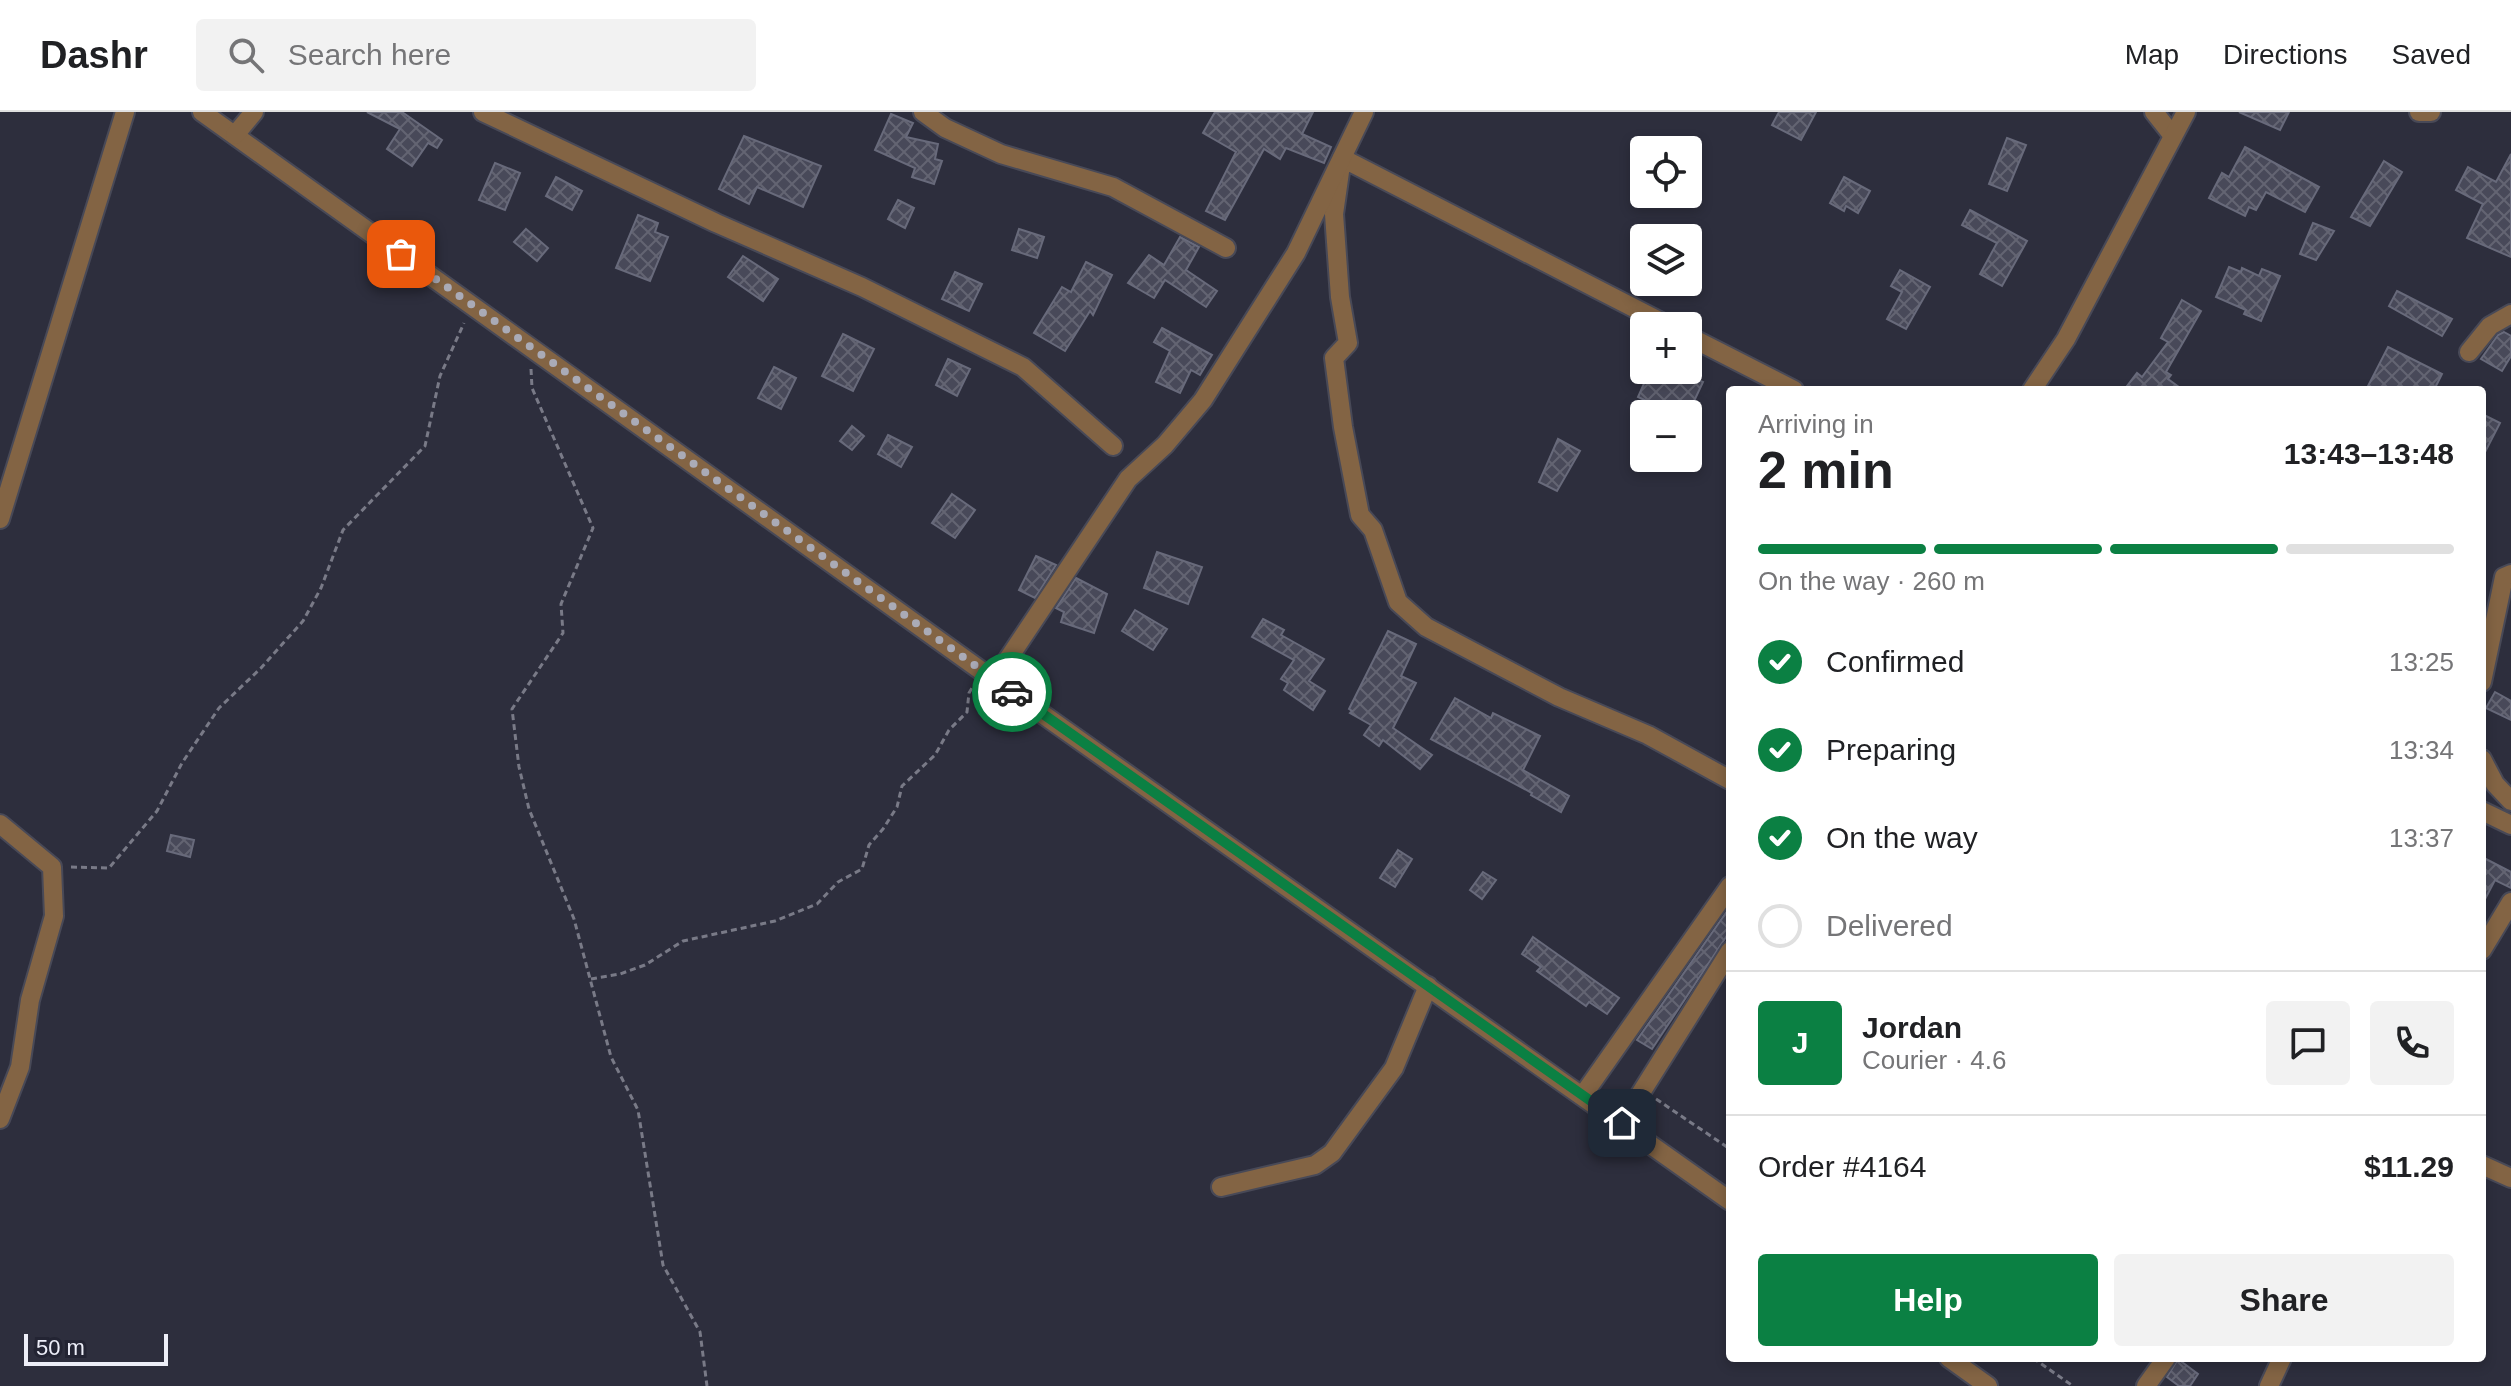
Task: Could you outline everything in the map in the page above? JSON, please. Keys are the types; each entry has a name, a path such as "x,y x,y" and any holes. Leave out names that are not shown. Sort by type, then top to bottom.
{"street":[{"path":"0,519 125,112"},
{"path":"202,112 989,676 1726,1198"},
{"path":"235,135 254,112"},
{"path":"483,112 716,223 862,287 1023,367 1113,446"},
{"path":"923,112 945,128 1001,154 1113,187 1226,248"},
{"path":"989,676 1128,479 1165,445 1203,400 1296,253 1364,112"},
{"path":"2154,112 2173,136"},
{"path":"2035,386 2066,339 2186,112"},
{"path":"2419,112 2431,112"},
{"path":"1342,158 1642,312"},
{"path":"1342,158 1334,214 1340,297 1348,343 1334,358 1336,383 1360,515 1373,530 1398,602 1426,627 1559,697 1648,735 1726,778"},
{"path":"2469,352 2490,326 2511,314"},
{"path":"1702,343 1786,386"},
{"path":"2486,665 2504,577 2511,574"},
{"path":"2486,767 2495,784 2511,801"},
{"path":"2486,813 2511,825"},
{"path":"0,824 52,867 54,916 30,1000 20,1067 0,1119"},
{"path":"1583,1095 1726,892"},
{"path":"2486,943 2511,902"},
{"path":"1622,1123 1726,957"},
{"path":"1221,1187 1315,1165 1332,1153 1394,1068 1428,986"},
{"path":"2486,1167 2511,1178"},
{"path":"1955,1362 1988,1386"},
{"path":"2146,1386 2163,1362"},
{"path":"2269,1386 2280,1362"}],"path":[{"path":"52,867 109,868 157,811 182,763 219,708 261,668 303,621 321,588 343,530 425,446 440,376 473,305"},
{"path":"530,346 532,388 593,528 561,604 563,633 512,709 519,767 529,809 574,919 611,1057 638,1110 663,1265 700,1332 707,1386"},
{"path":"590,979 620,974 645,965 683,941 775,921 817,904 838,882 862,869 869,845 897,807 902,786 935,755 949,730 967,712 969,693 989,676"},
{"path":"1643,1091 1726,1146"},
{"path":"2039,1362 2073,1386"}],"building":[{"path":"367,112 402,112 442,140 437,148 428,143 412,166 387,149 400,129"},
{"path":"1215,112 1313,112 1302,134 1331,147 1324,163 1286,148 1280,159 1264,149 1225,220 1206,211 1236,152 1203,133"},
{"path":"1779,112 1816,112 1801,140 1772,125"},
{"path":"2239,112 2289,112 2280,130"},
{"path":"891,114 913,123 906,137 938,144 935,159 942,161 934,184 912,177 915,168 875,150"},
{"path":"744,136 821,166 803,207 757,187 749,204 719,189"},
{"path":"2007,138 2026,145 2007,191 1989,184"},
{"path":"2245,147 2319,187 2305,212 2266,192 2256,210 2249,207 2245,216 2209,198 2222,173 2229,177"},
{"path":"2511,154 2511,257 2467,238 2483,204 2456,190 2468,167 2496,182"},
{"path":"2384,161 2402,172 2370,226 2351,217"},
{"path":"495,163 520,173 505,210 479,200"},
{"path":"556,177 582,191 572,210 546,196"},
{"path":"1844,177 1870,191 1858,213 1846,206 1844,211 1830,203"},
{"path":"898,200 914,208 905,228 888,219"},
{"path":"1970,210 2027,241 2002,286 1980,274 1997,243 1962,225"},
{"path":"638,215 658,223 655,232 668,237 650,281 616,268"},
{"path":"2313,223 2334,231 2316,260 2300,254"},
{"path":"526,229 548,248 537,261 514,242"},
{"path":"1019,229 1044,237 1037,258 1012,250"},
{"path":"1180,237 1199,247 1186,270 1217,291 1206,307 1165,280 1154,298 1128,283 1149,255 1164,265"},
{"path":"743,256 778,279 763,301 728,277"},
{"path":"1086,262 1112,275 1093,315 1090,311 1065,351 1034,333 1062,287 1071,292"},
{"path":"2229,267 2241,272 2242,268 2259,276 2262,269 2280,276 2261,321 2244,314 2246,310 2216,297"},
{"path":"1900,270 1930,287 1906,329 1887,319 1902,292 1891,286"},
{"path":"955,272 982,284 969,311 942,299"},
{"path":"2397,291 2452,319 2442,336 2389,306"},
{"path":"2182,300 2201,311 2166,372 2171,375 2168,379 2178,386 2127,386 2137,373 2142,377 2168,342 2161,338"},
{"path":"1162,328 1212,355 1200,375 1191,370 1180,393 1156,382 1170,351 1154,342"},
{"path":"2504,332 2511,336 2511,356 2502,371 2481,359 2498,335"},
{"path":"843,334 874,349 853,391 822,376"},
{"path":"2388,347 2442,374 2436,386 2368,386"},
{"path":"948,359 970,369 957,396 936,385"},
{"path":"774,367 796,378 781,409 758,398"},
{"path":"1703,382 1695,400 1644,400 1638,397 1644,384"},
{"path":"2486,416 2500,423 2486,450"},
{"path":"852,426 864,436 852,450 840,441"},
{"path":"888,435 912,447 901,467 878,454"},
{"path":"1558,439 1580,451 1557,491 1539,482"},
{"path":"952,494 975,510 955,538 932,523"},
{"path":"1157,552 1202,567 1188,604 1144,588"},
{"path":"1036,556 1056,565 1035,598 1019,590"},
{"path":"1076,578 1107,594 1094,633 1061,622 1064,612 1056,608"},
{"path":"1135,610 1167,629 1153,650 1122,631"},
{"path":"1263,619 1284,630 1281,635 1324,659 1309,681 1325,691 1313,710 1284,690 1288,683 1281,679 1294,660 1252,637"},
{"path":"1388,631 1416,644 1401,676 1416,683 1393,728 1432,755 1420,769 1383,740 1379,746 1364,735 1371,725 1350,713 1352,711 1349,709"},
{"path":"2495,692 2511,701 2511,720 2486,708"},
{"path":"1455,698 1491,718 1493,713 1540,736 1523,770 1569,796 1561,812 1431,739"},
{"path":"171,835 194,840 190,857 167,851"},
{"path":"1398,850 1412,859 1395,887 1380,878"},
{"path":"2486,859 2511,872 2511,888 2495,880 2486,897"},
{"path":"1483,872 1496,880 1482,899 1470,890"},
{"path":"1726,913 1726,937 1652,1049 1637,1040"},
{"path":"1533,937 1619,998 1607,1014 1589,1002 1586,1006 1537,971 1541,967 1522,954"},
{"path":"2176,1362 2182,1362 2198,1374 2190,1386 2179,1386 2167,1377"}],"way so far":[{"path":"401,254 1012,692"}],"route":[{"path":"1012,692 1622,1123"}]}
